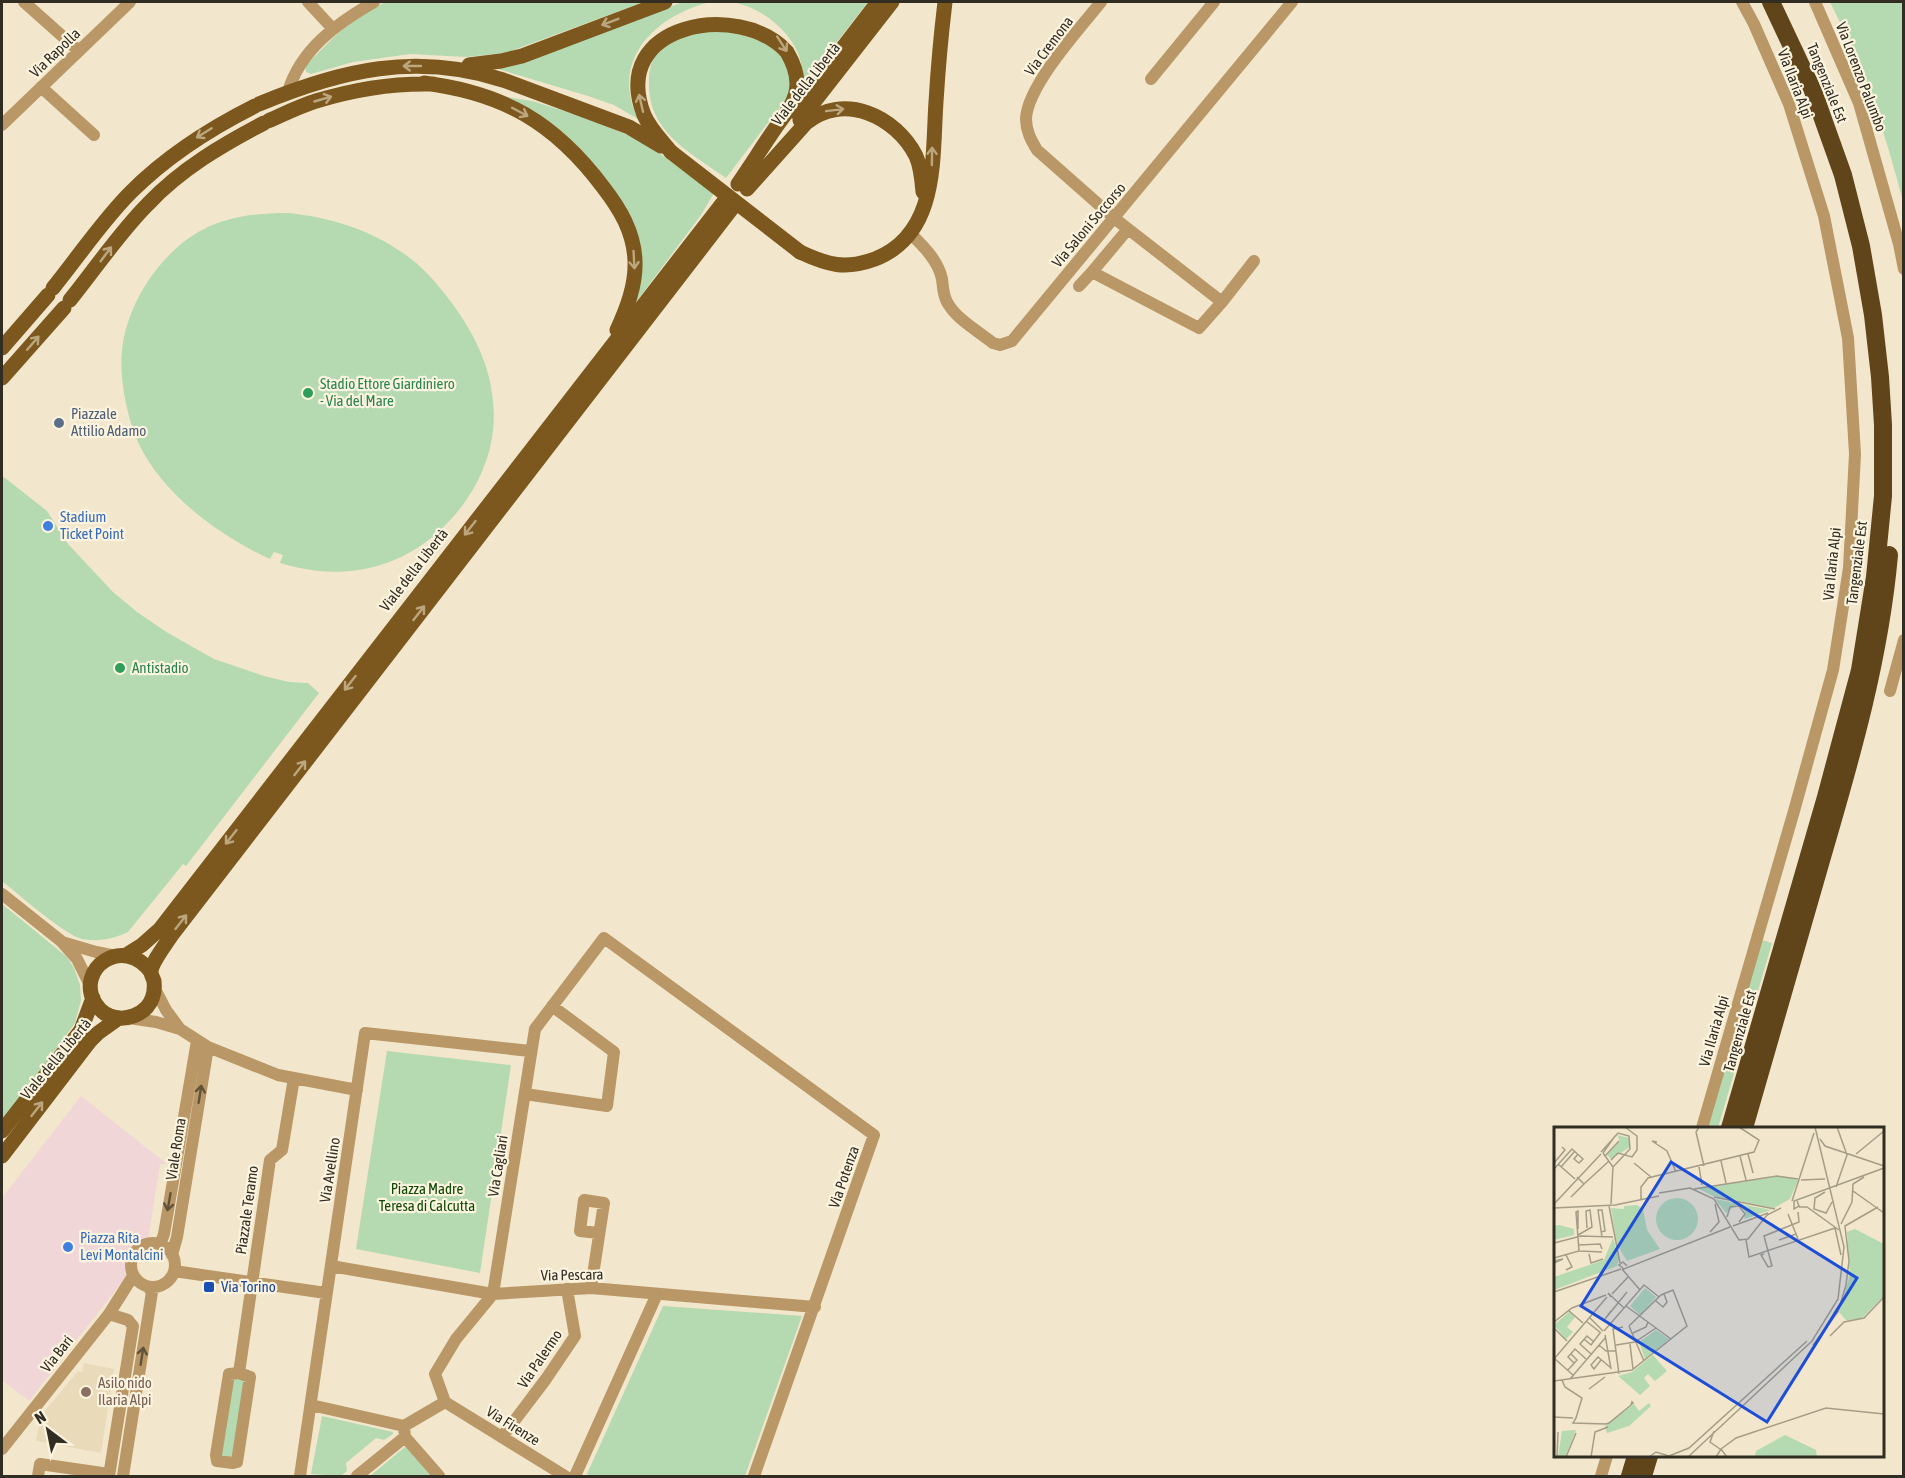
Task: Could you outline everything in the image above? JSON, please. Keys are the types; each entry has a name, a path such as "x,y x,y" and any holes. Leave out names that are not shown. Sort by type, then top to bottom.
{"highway":[{"name":"Tangenziale Est","path":"1730,1127 1826,797 1860,670 1875,577 1883,496 1880,377 1873,315 1861,246 1843,175 1813,91 1771,2"},
{"name":"Tangenziale Est","path":"1744,1127 1840,796 1871,677 1886,594 1894,506 1895,438 1892,373 1875,255 1846,147 1802,36 1784,2"},
{"path":"1630,1476 1635,1457"},
{"path":"1643,1476 1648,1457"}],"main road":[{"path":"2,348 51,292 105,222 131,193 188,143 257,105 331,77 380,68 477,65 522,56 665,2"},
{"name":"Viale della Libertà","path":"743,186 878,2"},
{"name":"Viale della Libertà","path":"743,186 892,2"},
{"path":"440,67 482,73 629,127 671,152 800,252 833,265 849,266 864,263 895,248 910,233 921,213 930,183 932,166 945,2"},
{"path":"671,152 645,118 640,103 638,75 645,55 660,33 680,19 705,10"},
{"path":"731,12 754,18 774,33 791,60 797,87 791,105 743,186"},
{"path":"380,68 382,86"},
{"path":"424,83 481,94 506,104 531,118 552,131 571,148 614,200 631,234 635,271 628,302 604,355"},
{"path":"2,378 67,304 123,232 148,204 171,182 206,156 266,122 315,102 382,86 449,84 509,90 549,98"},
{"path":"257,105 266,104 271,109 271,115 266,122"},
{"path":"743,186 814,116 835,109 865,111 891,125 916,156 922,179 921,213"},
{"name":"Viale della Libertà","path":"2,1131 81,1030 92,993 92,976 98,967 106,960 142,945 160,929 604,355 729,204 171,936 153,980 152,998 147,1007 139,1014 124,1018 98,1033 90,1041 2,1156"},
{"path":"51,292 48,302 53,308 67,304"},
{"path":"121,955 136,958 145,964 153,980"},
{"name":"Viale della Libertà","path":"92,993 103,1012 124,1018"}],"street":[{"path":"24,2 79,51"},
{"name":"Via Rapolla","path":"2,125 130,2"},
{"path":"308,2 333,29"},
{"path":"288,92 293,75 305,56 333,29 354,13 374,2"},
{"name":"Via Cremona","path":"1101,2 1039,82 1029,104 1026,119 1028,136 1037,150 1114,218 1222,302"},
{"path":"1151,79 1214,2"},
{"name":"Via Saloni Soccorso","path":"910,233 924,247 939,271 945,299 949,306 993,343 1000,345 1012,341 1292,2"},
{"name":"Via Ilaria Alpi","path":"1702,1127 1833,670 1849,568 1856,454 1848,338 1824,216 1789,104 1742,2"},
{"name":"Via Lorenzo Palumbo","path":"1815,2 1859,103 1904,269"},
{"path":"41,87 94,135"},
{"path":"1079,286 1128,229"},
{"path":"1092,272 1199,328 1254,261"},
{"path":"1890,691 1904,640"},
{"path":"2,894 61,941 77,959 92,993"},
{"name":"Via Cagliari","path":"493,1294 535,1029 604,938"},
{"name":"Via Potenza","path":"604,938 874,1135 754,1476"},
{"path":"61,941 96,952 121,955"},
{"path":"153,980 166,1010 180,1029"},
{"path":"525,1094 607,1106 614,1052 552,1006"},
{"path":"124,1018 156,1022 180,1029 202,1044 278,1075 357,1090"},
{"name":"Via Avellino","path":"300,1476 365,1033 530,1051"},
{"name":"Viale Roma","path":"160,1245 202,1044"},
{"name":"Viale Roma","path":"174,1271 172,1255 177,1237 202,1044"},
{"name":"Piazzale Teramo","path":"239,1373 270,1160 282,1150 294,1078"},
{"path":"591,1288 599,1233"},
{"path":"123,1476 152,1292 133,1276 131,1263 136,1251 147,1244 160,1245 172,1255"},
{"name":"Via Pescara","path":"331,1266 493,1294 591,1288 815,1307"},
{"path":"148,1287 164,1284 174,1271 326,1293"},
{"name":"Via Bari","path":"2,1449 108,1314 133,1276"},
{"name":"Via Palermo","path":"502,1437 575,1336 567,1289"},
{"path":"357,1476 405,1431 445,1402 435,1374 456,1339 493,1294"},
{"path":"575,1476 657,1294"},
{"path":"38,1476 40,1464 109,1475 133,1326 128,1320 108,1314"},
{"path":"239,1373 250,1377 237,1462 217,1461 216,1455 229,1374 239,1373"},
{"name":"Via Firenze","path":"445,1402 565,1476"},
{"path":"311,1405 405,1431 439,1476"},
{"path":"1601,1476 1606,1457"}],"shaded area":[{"name":"Piazza Rita Levi Montalcini","path":"81,1096 167,1164 160,1164 148,1239 137,1243 130,1251 126,1260 126,1277 29,1401 2,1380 2,1198"},
{"name":"Asilo nido Ilaria Alpi","path":"84,1363 114,1369 101,1453 36,1441 40,1419 43,1420 45,1411 78,1371 82,1372"}],"green space":[{"path":"386,2 644,2 505,53 466,57 410,54 353,62 311,74 306,72 305,66 336,35 365,11"},
{"path":"683,2 710,2 671,18 642,44 629,78 631,98 638,119 614,105 495,68 513,66"},
{"path":"730,2 868,2 801,88 802,71 799,57 786,34 766,16 754,9"},
{"path":"1830,2 1903,2 1903,202 1872,100 1853,50"},
{"path":"713,18 728,18 752,25 779,48 792,82 789,95 726,178 672,138 654,112 650,96 650,70 658,51 672,40"},
{"path":"500,96 532,101 584,117 644,142 714,193 701,215 631,309 642,259 640,243 624,206 598,169 569,138 543,118"},
{"name":"Stadio Ettore Giardiniero - Via del Mare","path":"288,213 333,221 362,231 390,245 415,262 438,285 459,313 477,344 489,377 494,412 493,431 486,461 473,489 462,506 425,543 381,565 332,572 306,569 280,563 283,555 274,552 270,559 251,550 195,512 163,480 149,463 139,444 128,410 121,361 125,332 139,297 160,265 188,239 204,229 245,216"},
{"name":"Antistadio","path":"2,477 47,511 68,544 113,592 137,612 214,659 264,676 289,682 308,683 319,693 186,866 183,864 128,932 111,938 88,940 74,936 2,881"},
{"path":"2,904 67,957 80,985 81,1000 75,1023 2,1123"},
{"path":"1762,940 1772,943 1718,1127 1708,1127"},
{"name":"Piazza Madre Teresa di Calcutta","path":"387,1051 511,1065 480,1273 356,1249"},
{"path":"663,1306 802,1316 745,1476 591,1476 587,1474"},
{"path":"233,1378 244,1380 234,1458 221,1456"},
{"path":"322,1416 393,1432 393,1434 384,1440 376,1438 346,1463 347,1471 341,1476 311,1474"},
{"path":"405,1447 431,1476 370,1476"}],"place":[{"name":"Stadio Ettore Giardiniero - Via del Mare","path":"308,393"},
{"name":"Piazzale Attilio Adamo","path":"59,423"},
{"name":"Stadium Ticket Point","path":"48,526"},
{"name":"Antistadio","path":"120,668"},
{"name":"Piazza Rita Levi Montalcini","path":"68,1247"},
{"name":"Via Torino","path":"209,1287"},
{"name":"Asilo nido Ilaria Alpi","path":"86,1392"}]}
